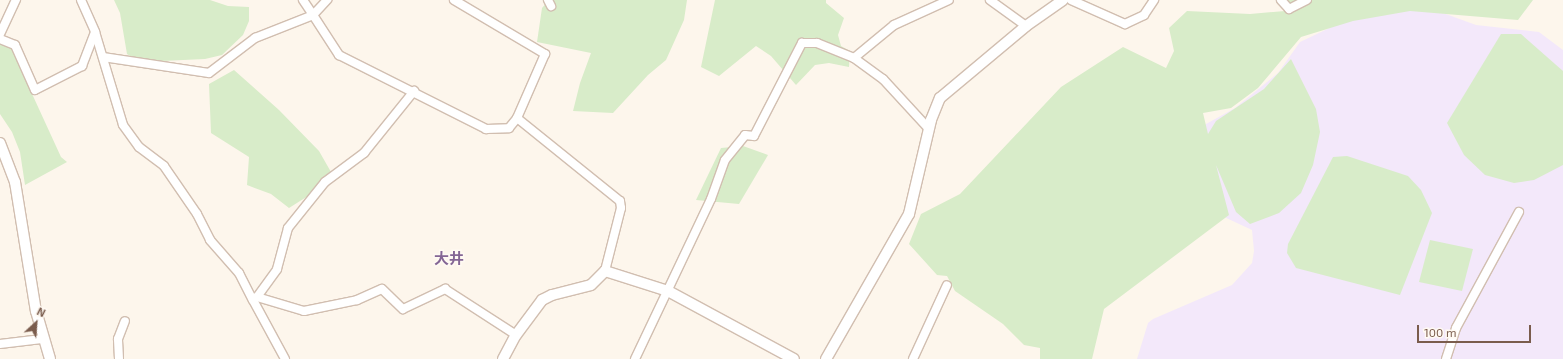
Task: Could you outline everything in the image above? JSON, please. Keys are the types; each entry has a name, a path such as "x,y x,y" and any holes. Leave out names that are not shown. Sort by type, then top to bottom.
{"street":[{"path":"0,34 16,0"},
{"path":"81,0 95,32 123,124 139,147 164,166 196,214 210,240 239,273 255,298 285,359"},
{"path":"303,0 339,55 414,91 486,129 509,128 517,118 545,54 454,0"},
{"path":"103,57 209,73 255,38 313,15 327,0"},
{"path":"854,58 894,25 950,0"},
{"path":"990,0 1026,26"},
{"path":"826,359 909,214 929,128 940,98 1026,26 1063,0"},
{"path":"1071,0 1125,24 1144,15 1154,0"},
{"path":"1281,0 1288,9 1306,0"},
{"path":"0,39 15,45 35,90 82,66 95,32"},
{"path":"635,359 711,199 726,160 745,135 754,136 802,43 817,43 854,58 883,78 929,128"},
{"path":"255,298 277,269 288,228 326,182 364,153 414,91"},
{"path":"503,359 516,335 542,300 552,295 591,286 605,271 621,208 620,201 517,118"},
{"path":"0,143 15,182 42,339 50,359"},
{"path":"1446,359 1456,328 1519,212"},
{"path":"605,271 668,291 794,359"},
{"path":"912,359 947,285"},
{"path":"255,298 304,312 357,300 382,289 403,309 445,289 516,335"},
{"path":"119,359 118,339 126,321"},
{"path":"0,344 42,339"}],"shaded area":[{"path":"1421,5 1476,25 1539,32 1563,50 1563,359 1137,359 1148,323 1153,319 1232,285 1252,263 1254,251 1252,230 1222,216 1197,129 1235,108 1278,73 1300,42 1361,13"}],"green space":[{"path":"114,0 210,0 228,6 249,7 249,21 243,35 222,55 205,59 140,62 127,54 120,13"},
{"path":"549,0 687,0 684,20 666,60 648,75 613,113 573,111 580,83 591,53 537,42 542,8"},
{"path":"715,0 826,0 826,3 844,18 838,35 841,46 850,51 849,67 829,63 815,65 796,85 771,56 756,46 719,76 701,67"},
{"path":"1284,0 1533,0 1518,20 1410,11 1353,21 1301,37 1258,88 1231,108 1203,113 1208,134 1216,121 1264,89 1291,59 1316,109 1320,132 1313,165 1301,193 1279,213 1250,224 1236,212 1216,165 1229,215 1104,309 1092,359 1040,359 1040,348 1024,345 1003,324 955,291 947,276 937,275 909,244 921,214 960,194 1061,87 1123,47 1166,68 1174,51 1169,28 1187,11 1250,14 1285,11"},
{"path":"1501,34 1521,34 1563,71 1563,165 1534,180 1514,183 1485,175 1464,155 1447,123"},
{"path":"0,44 11,48 61,157 67,162 25,185 20,152 12,132 0,114"},
{"path":"234,70 279,110 319,151 331,172 308,196 289,208 271,194 247,185 249,157 211,133 209,84"},
{"path":"743,146 768,155 739,204 696,200 721,148"},
{"path":"1347,156 1408,176 1421,190 1432,213 1400,295 1296,268 1287,253 1288,244 1333,157"},
{"path":"1430,240 1473,249 1462,291 1419,282"}],"district":[{"name":"大井","path":"449,259"}]}
